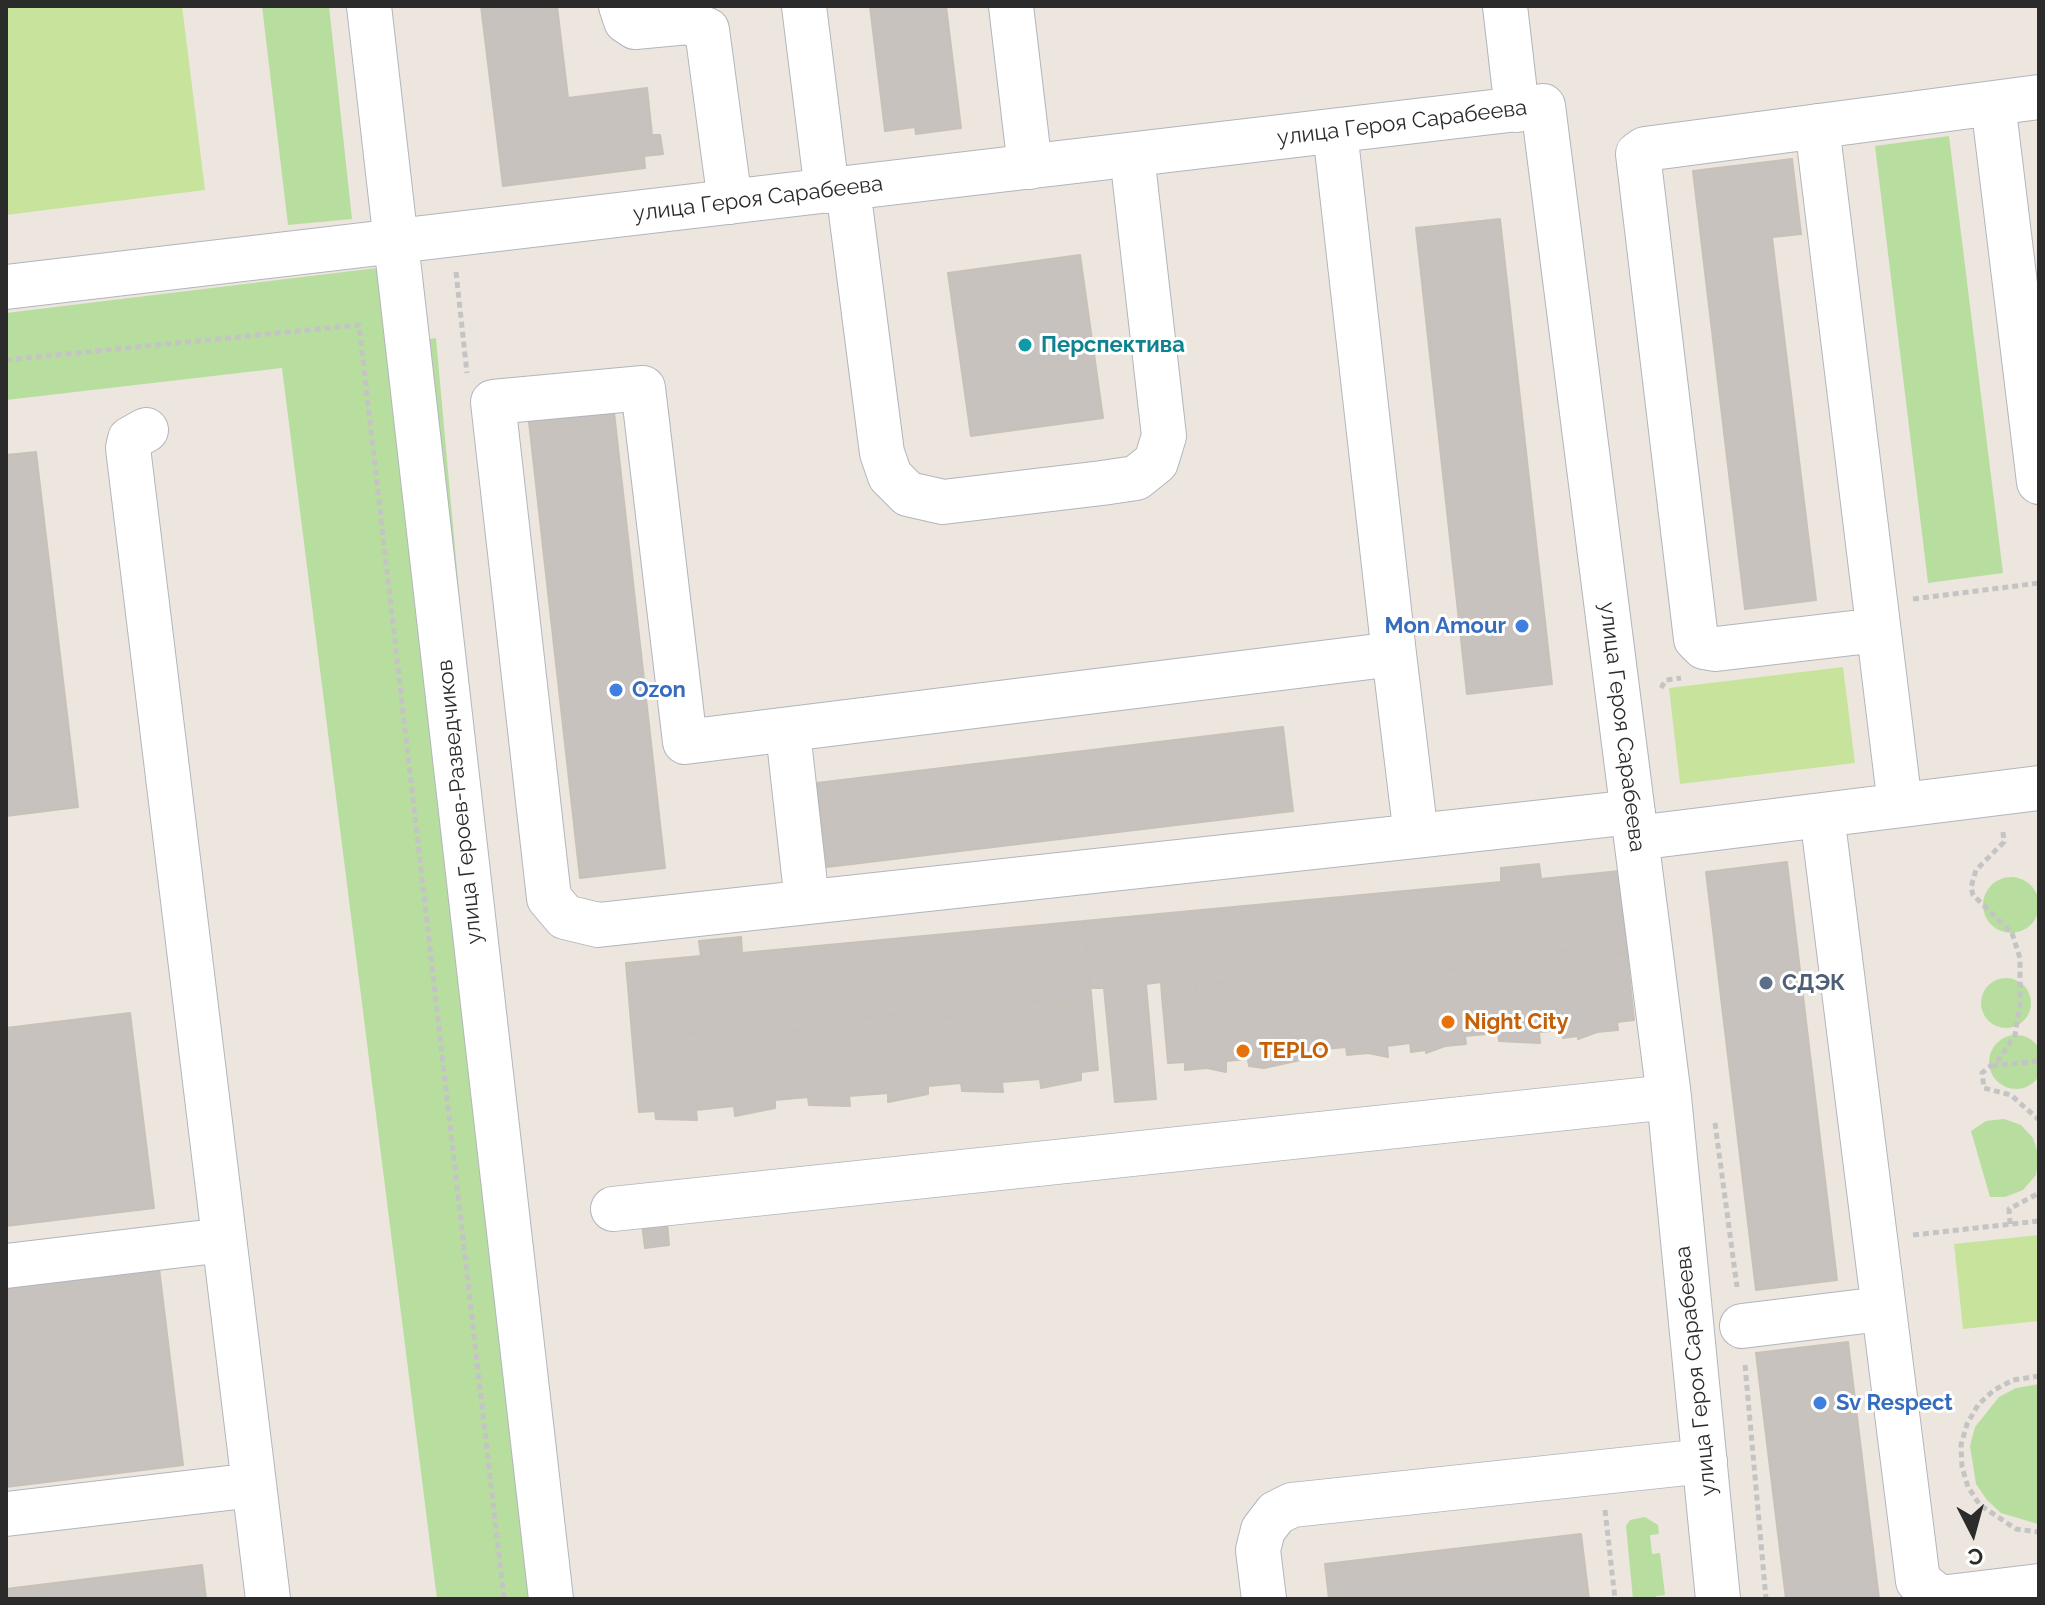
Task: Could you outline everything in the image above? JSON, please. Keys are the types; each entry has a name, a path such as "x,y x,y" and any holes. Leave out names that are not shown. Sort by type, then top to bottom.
{"street":[{"name":"улица Героев-Разведчиков","path":"369,6 551,1599"},
{"path":"621,6 626,21 635,27 688,22 707,30 730,202"},
{"path":"804,6 882,453 890,476 908,494 943,502 1070,487 1136,478 1156,462 1164,436 1132,155"},
{"path":"1011,6 1030,167"},
{"path":"1505,6 1517,110"},
{"path":"1876,617 1716,649 1704,647 1696,639 1638,154 1645,149 2039,97"},
{"path":"1993,103 2039,482"},
{"name":"улица Героя Сарабеева","path":"6,287 1543,106 1669,1097 1718,1599"},
{"path":"1817,126 1900,805"},
{"path":"1335,131 1416,836"},
{"path":"1394,654 788,732 685,742 643,388 493,402 549,898 565,917 598,925 1416,836 1822,815 2039,788"},
{"path":"146,430 135,433 128,448 268,1599"},
{"path":"788,732 807,902"},
{"path":"1822,815 1881,1309 1918,1581 1940,1598 2039,1586"},
{"path":"613,1209 1669,1097"},
{"path":"6,1266 224,1240"},
{"path":"1742,1326 1881,1309"},
{"path":"1264,1599 1258,1550 1263,1530 1276,1513 1292,1505 1705,1461"},
{"path":"6,1514 254,1485"}],"path":[{"path":"6,360 359,325 504,1599"},
{"path":"1876,617 2039,583"},
{"path":"1662,700 1660,685 1666,680 1696,677"},
{"path":"1988,830 2015,827"},
{"path":"2003,828 2004,842 1976,870 1971,887 1973,895 2012,933 2021,970 2015,1035 1982,1073 1984,1088 2011,1095 2039,1120"},
{"path":"1990,1067 2039,1061"},
{"path":"1714,1110 1742,1326 1766,1599"},
{"path":"2010,1224 2009,1209 2039,1193"},
{"path":"1873,1240 2039,1221"},
{"path":"2039,1376 2013,1380 1994,1390 1978,1405 1961,1445 1962,1467 1980,1505 2016,1529 2039,1532"},
{"path":"1605,1505 1615,1599"}],"green space":[{"path":"6,6 182,6 205,190 6,215"},
{"path":"262,6 329,6 352,219 288,225"},
{"path":"1949,136 2003,573 1928,583 1875,146"},
{"path":"385,267 394,345 436,338 550,1599 437,1599 282,368 6,400 6,313"},
{"path":"1843,667 1855,763 1680,784 1669,688"},
{"path":"2011,877 2031,885 2039,905 2031,925 2011,933 1991,925 1983,905 1991,885"},
{"path":"2006,978 2024,985 2031,1003 2024,1021 2006,1028 1988,1021 1981,1003 1988,985"},
{"path":"2016,1035 2035,1043 2043,1062 2035,1081 2016,1089 1997,1081 1989,1062 1997,1043"},
{"path":"2004,1119 2021,1125 2033,1138 2039,1156 2036,1175 2023,1190 2005,1197 1990,1197 1971,1131 1986,1121"},
{"path":"2039,1235 2039,1321 1963,1329 1954,1244"},
{"path":"2039,1384 2038,1524 2001,1513 1987,1500 1976,1484 1970,1446 1975,1427 1999,1397 2016,1388"},
{"path":"1645,1517 1658,1525 1659,1534 1650,1535 1652,1554 1660,1553 1665,1595 1656,1596 1656,1599 1633,1599 1626,1526 1630,1520"}],"building":[{"path":"481,6 557,6 568,98 647,88 652,135 660,135 663,154 644,156 645,168 503,186"},
{"path":"870,6 946,6 961,128 916,134 915,127 885,131"},
{"path":"1792,159 1801,234 1772,237 1816,600 1745,609 1693,171"},
{"path":"1500,219 1552,684 1467,694 1416,228"},
{"name":"Перспектива","path":"1080,255 1103,418 971,436 948,273"},
{"path":"613,403 665,868 580,878 528,413"},
{"path":"36,452 78,807 6,816 6,455"},
{"path":"1283,727 1293,811 827,867 817,783"},
{"path":"1787,862 1837,1280 1756,1290 1706,872"},
{"path":"1539,864 1541,879 1620,871 1627,953 1587,957 1587,949 1505,956 1506,964 1433,971 1432,964 1351,971 1352,978 1278,985 1277,977 1196,985 1196,993 1162,996 1161,982 1146,984 1156,1099 1115,1102 1104,988 1090,988 1084,921 1501,882 1501,868"},
{"path":"1084,921 1092,1004 1056,1007 1055,999 974,1007 975,1015 903,1021 902,1014 821,1021 822,1028 750,1035 749,1028 667,1035 668,1043 633,1046 626,963 701,956 699,941 741,937 742,953"},
{"path":"1587,949 1587,957 1627,953 1634,1020 1617,1022 1618,1030 1597,1032 1578,1039 1578,1036 1563,1038 1562,1030 1539,1032 1540,1043 1499,1041 1498,1033 1465,1036 1466,1044 1445,1046 1426,1053 1426,1050 1411,1052 1410,1043 1387,1046 1388,1057 1368,1053 1347,1055 1346,1047 1304,1051 1305,1059 1264,1068 1249,1066 1248,1059 1226,1061 1226,1072 1207,1068 1185,1070 1185,1062 1168,1063 1162,996 1197,993 1196,985 1277,977 1278,985 1352,978 1351,971 1432,964 1433,971 1506,964 1505,956"},
{"path":"1055,999 1056,1007 1092,1004 1098,1070 1081,1072 1081,1080 1041,1088 1040,1079 1002,1082 1003,1092 962,1091 961,1083 928,1086 928,1094 888,1102 888,1093 849,1096 850,1106 809,1105 808,1097 775,1100 775,1108 735,1116 734,1106 696,1110 697,1120 656,1119 655,1111 639,1112 633,1046 668,1043 667,1035 749,1028 750,1035 822,1028 821,1021 902,1014 903,1021 975,1015 974,1007"},
{"path":"130,1013 154,1208 6,1226 6,1028"},
{"path":"667,1221 669,1245 645,1248 642,1224"},
{"path":"159,1268 183,1465 6,1487 6,1287"},
{"path":"1848,1342 1879,1599 1786,1599 1756,1353"},
{"path":"1581,1534 1589,1599 1329,1599 1325,1564"},
{"path":"202,1565 206,1599 6,1599 6,1589"}],"place":[{"name":"Перспектива","path":"1025,345"},
{"name":"Mon Amour","path":"1522,626"},
{"name":"Ozon","path":"616,690"},
{"name":"СДЭК","path":"1766,983"},
{"name":"Night City","path":"1448,1022"},
{"name":"TEPLO","path":"1243,1051"},
{"name":"Sv Respect","path":"1820,1403"}]}
